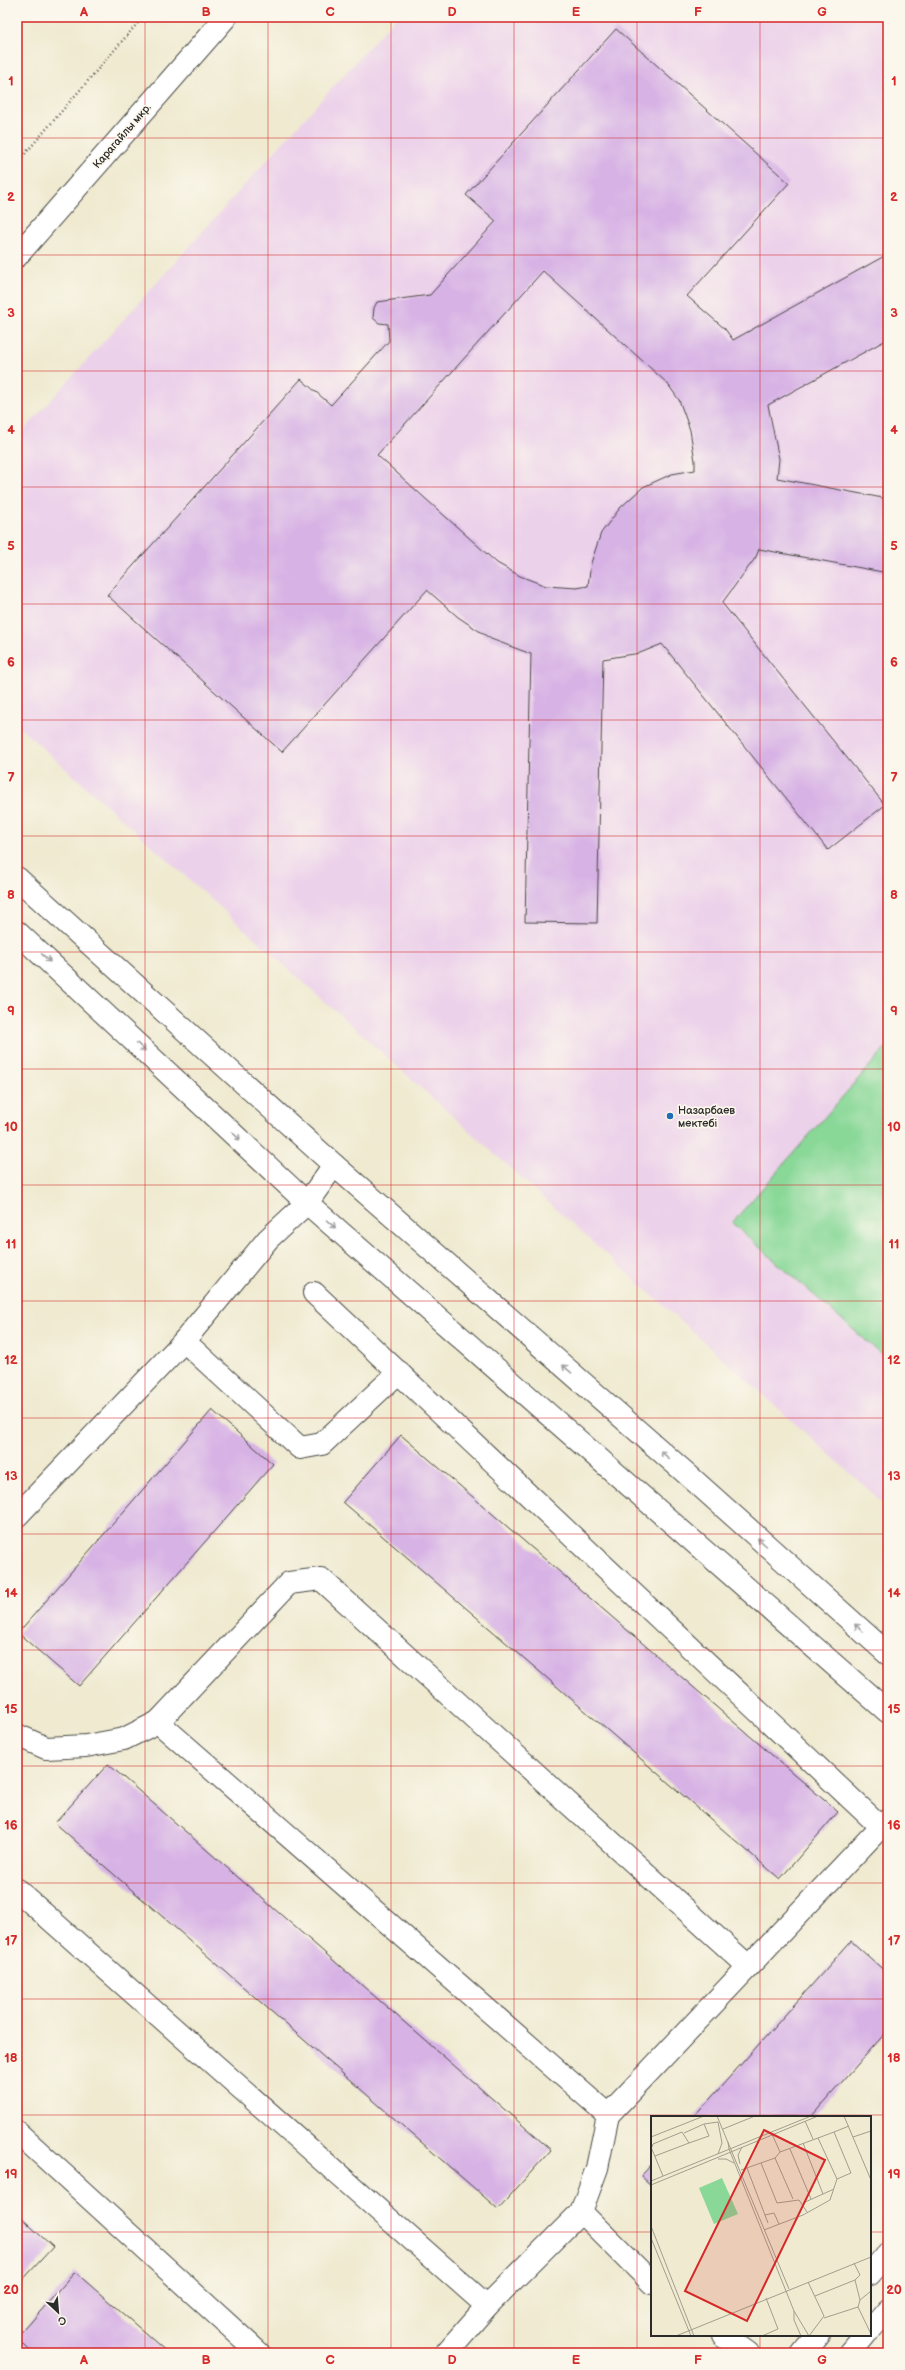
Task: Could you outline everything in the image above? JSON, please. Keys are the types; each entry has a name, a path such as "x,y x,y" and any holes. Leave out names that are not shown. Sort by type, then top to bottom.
{"street":[{"name":"Карагайлы мкр.","path":"17,256 226,17"},
{"path":"17,878 334,1165 688,1475 888,1654"},
{"path":"17,932 307,1203 888,1712"},
{"path":"17,1516 184,1341 268,1240 307,1203 334,1165"},
{"path":"314,1292 884,1823 608,2115 597,2168 581,2212 487,2306 446,2353"},
{"path":"184,1341 300,1448 322,1444 399,1372"},
{"path":"17,1735 46,1748 86,1746 124,1739 158,1722 289,1583 321,1579 748,1966"},
{"path":"158,1722 608,2115"},
{"path":"17,1890 487,2306"},
{"path":"17,2132 259,2353"},
{"path":"581,2212 651,2282"},
{"path":"871,2273 888,2253"},
{"path":"871,2329 888,2310"},
{"path":"724,2336 748,2353"},
{"path":"803,2353 817,2336"},
{"path":"850,2353 865,2336"}],"path":[{"path":"17,163 143,17"}],"shaded area":[{"name":"Назарбаев мектебі","path":"396,17 888,17 888,1507 17,725 17,438"}],"green space":[{"path":"888,1045 888,1360 732,1223"}],"building":[{"path":"616,29 789,183 687,296 725,329 733,340 888,254 888,339 768,405 779,459 777,478 888,499 888,573 759,549 756,557 722,603 885,805 828,850 662,644 640,653 603,659 597,923 525,922 531,654 491,639 458,617 427,590 282,752 107,595 301,379 331,405 389,341 388,324 379,323 373,318 374,308 377,302 430,295 496,221 466,195","holes":["543,271 667,383 679,400 690,430 695,470 672,474 643,487 620,508 601,533 591,563 588,586 577,588 546,586 520,576 497,563 377,455"]},
{"path":"212,1410 273,1464 79,1686 18,1633"},
{"path":"401,1435 838,1812 780,1879 343,1502"},
{"path":"108,1764 551,2150 498,2209 55,1823"},
{"path":"851,1941 888,1974 888,2030 812,2116 695,2116"},
{"path":"651,2165 651,2185 641,2176"},
{"path":"17,2214 53,2247 17,2286"},
{"path":"75,2272 168,2353 32,2353 17,2338"}],"place":[{"name":"Назарбаев мектебі","path":"670,1116"}]}
